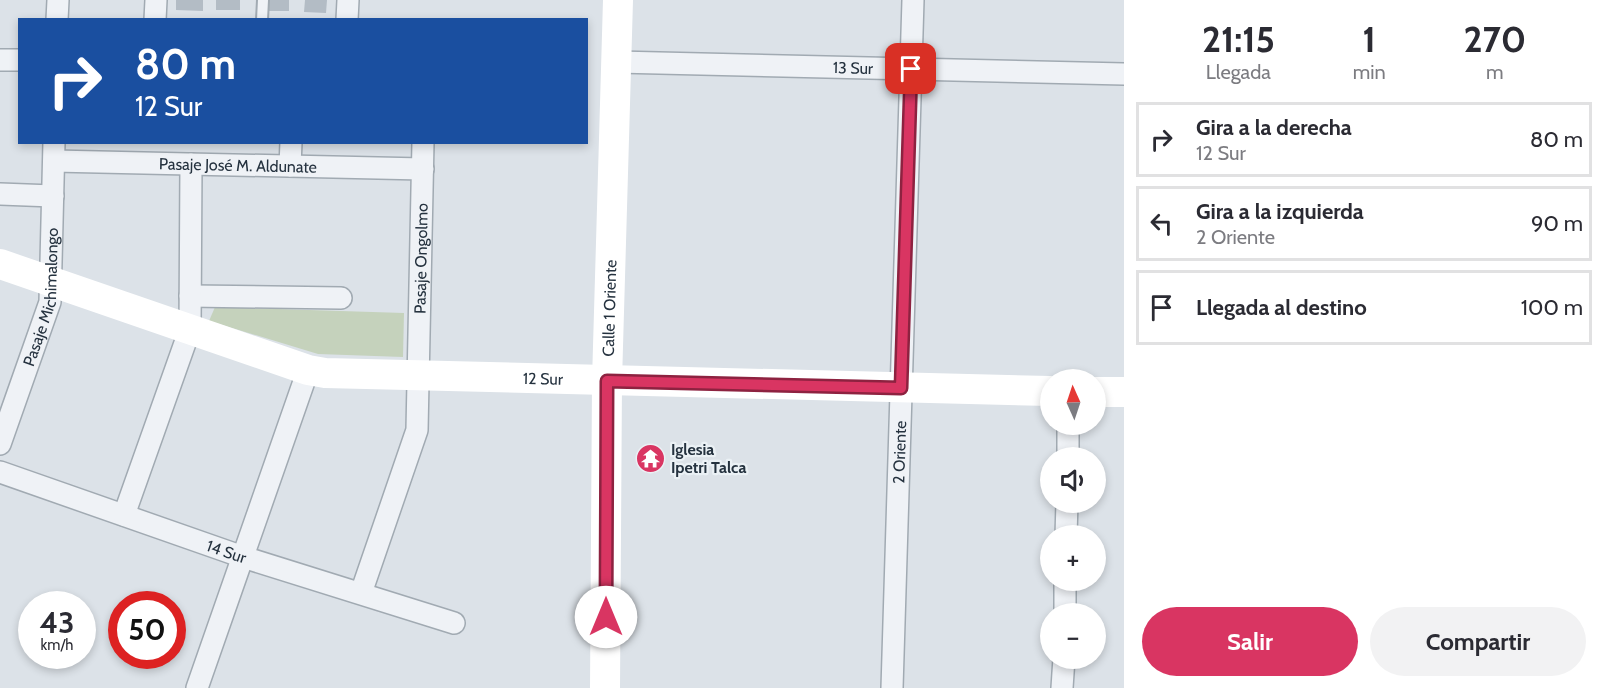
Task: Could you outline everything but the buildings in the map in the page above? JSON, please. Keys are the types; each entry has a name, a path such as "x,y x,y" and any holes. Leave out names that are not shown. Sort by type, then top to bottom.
{"street":[{"path":"57,18 58,0"},
{"path":"155,18 156,0"},
{"path":"347,18 348,0"},
{"name":"Calle 1 Oriente","path":"605,688 607,381 618,0"},
{"name":"2 Oriente","path":"892,688 913,0"},
{"path":"0,60 18,60"},
{"name":"13 Sur","path":"616,62 1124,74"},
{"path":"290,166 291,144"},
{"name":"Pasaje Ongolmo","path":"361,593 417,429 423,144"},
{"name":"Pasaje José M. Aldunate","path":"54,152 191,164 423,168"},
{"name":"Pasaje Michimalongo","path":"0,444 50,302 54,152"},
{"path":"124,515 190,329 191,164"},
{"path":"0,194 52,196"},
{"name":"12 Sur","path":"0,264 308,370 417,376 1040,391"},
{"path":"190,296 341,298"},
{"path":"197,688 308,370"},
{"path":"1106,392 1124,393"},
{"name":"14 Sur","path":"0,472 243,556 454,623"},
{"path":"1062,688 1063,669"}],"lane":[{"path":"262,18 263,0"}],"green space":[{"path":"215,307 404,313 403,357 318,354 209,321"}],"place":[{"name":"Iglesia Ipetri Talca","path":"650,458"}],"route":[{"path":"606,617 607,381 901,388 911,69"}]}
